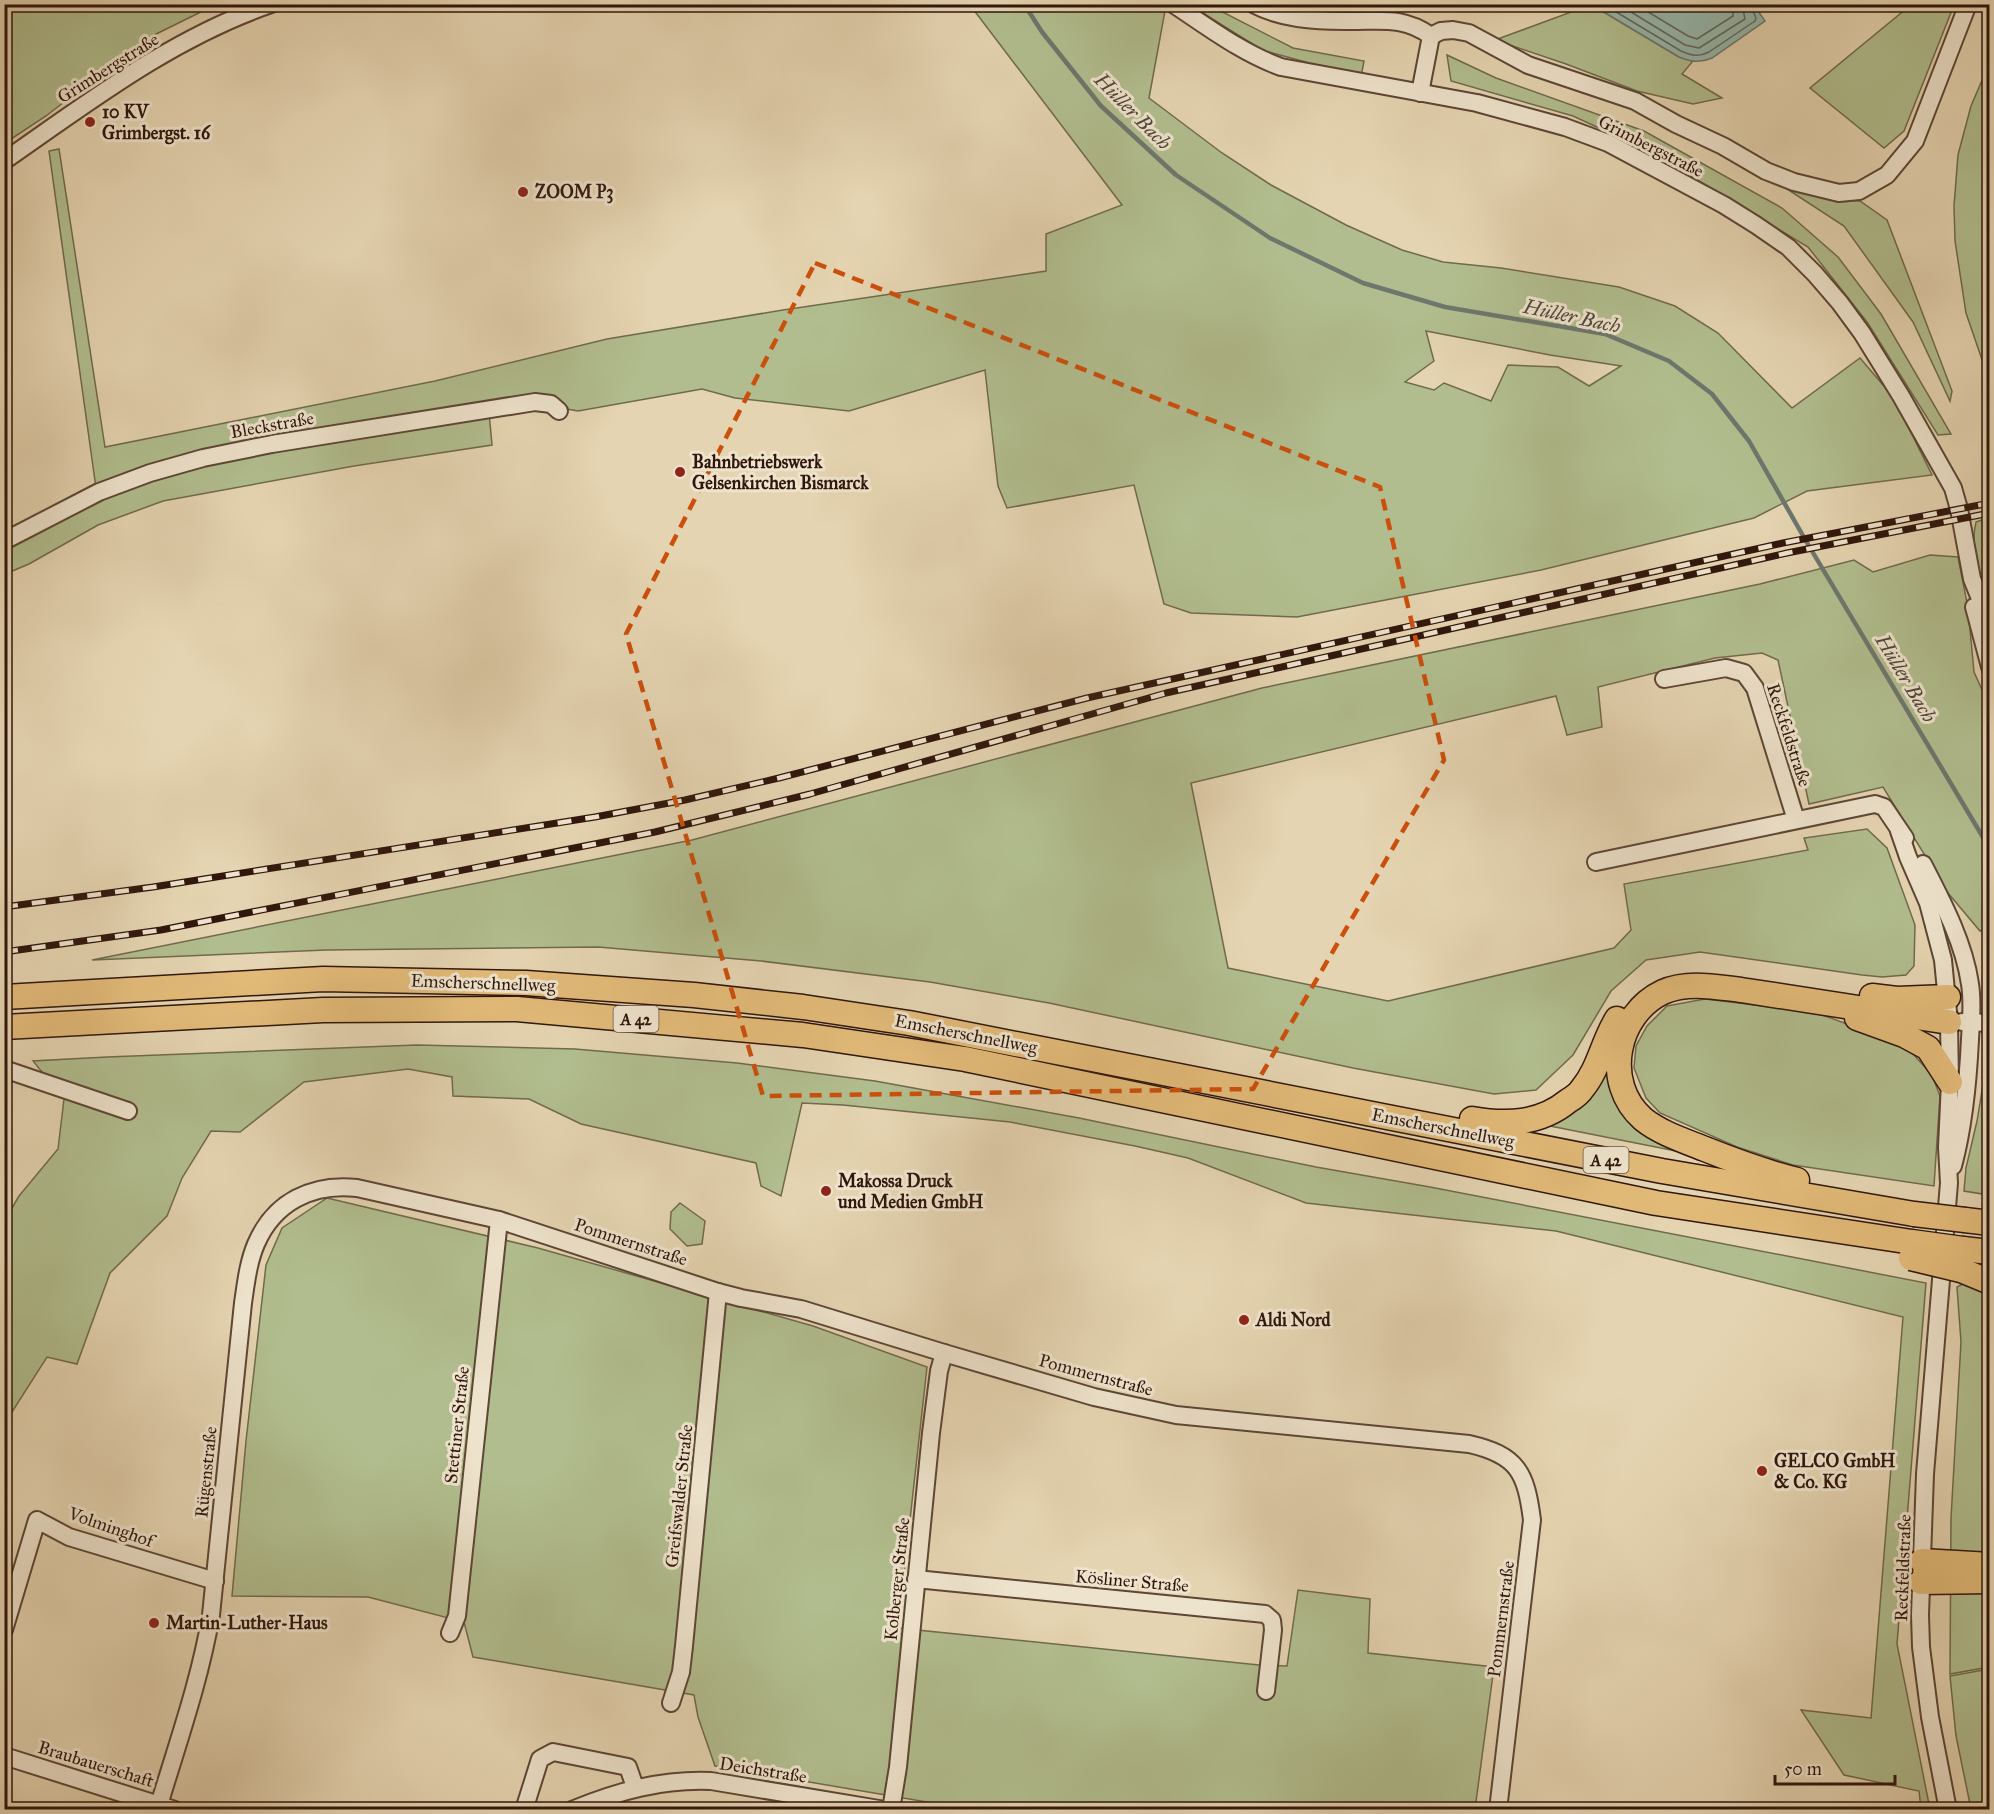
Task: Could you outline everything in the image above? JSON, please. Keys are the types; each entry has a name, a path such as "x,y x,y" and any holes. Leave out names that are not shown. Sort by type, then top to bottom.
{"highway":[{"path":"1300,1099 1341,1093 1491,1122 1516,1123 1540,1117 1562,1106 1582,1090 1615,1021 1627,1005 1645,989 1665,980 1714,976 1897,999 1948,998"},
{"name":"Emscherschnellweg","path":"4,997 322,979 526,983 694,995 802,1007 909,1023 1662,1171 1914,1214"},
{"path":"1914,1214 1869,1197 1763,1171 1676,1138 1643,1119 1627,1098 1620,1078 1618,1058 1625,1031 1633,1015 1664,992 1685,986 1708,986 1960,1022"},
{"path":"1820,1002 1904,1035 1928,1048 1950,1082"},
{"name":"Emscherschnellweg","path":"4,1027 322,1010 517,1009 803,1035 965,1059 1656,1203 1782,1223 1962,1260"},
{"name":"A 42","path":"1914,1214 1989,1223"},
{"name":"A 42","path":"1962,1260 1989,1252"},
{"path":"1962,1260 1989,1282"},
{"path":"1922,1571 1989,1565"},
{"path":"1922,1571 1989,1581"}],"street":[{"name":"Grimbergstraße","path":"4,161 157,58 209,30 271,4"},
{"name":"Grimbergstraße","path":"1173,4 1237,46 1270,63 1292,70 1520,113 1608,143 1724,205 1788,247 1815,274 1862,333 1953,488 1972,579"},
{"path":"1253,4 1263,10 1304,20 1380,20 1406,22 1418,26 1431,36 1420,93"},
{"name":"Grimbergstraße","path":"1431,36 1441,31 1453,30 1469,33 1528,66 1635,101 1766,171 1794,182 1839,193 1859,191 1887,175 1915,141 1968,4"},
{"name":"Bleckstraße","path":"4,541 99,492 150,473 204,458 272,444 535,402 551,404 560,411"},
{"path":"1972,579 1989,623"},
{"path":"1972,579 1974,607 1989,667"},
{"name":"Reckfeldstraße","path":"1664,679 1726,668 1744,673 1755,688 1796,820"},
{"name":"Reckfeldstraße","path":"1596,862 1875,804 1884,807 1918,855 1942,901 1966,967 1972,998 1960,1022 1950,1082 1947,1147 1949,1183 1925,1474 1922,1571 1921,1626 1925,1681 1948,1809"},
{"name":"Reckfeldstraße","path":"1899,831 1928,903 1943,960 1948,998 1960,1022 1966,1095 1958,1146 1949,1183"},
{"path":"1948,998 1989,999"},
{"path":"1960,1022 1989,1023"},
{"path":"4,1069 128,1111"},
{"name":"Pommernstraße","path":"337,1186 375,1192 499,1220 718,1292 801,1308 944,1353 1113,1402 1176,1416 1469,1444 1486,1448 1507,1458 1521,1472 1529,1496 1532,1520 1498,1809"},
{"name":"Rügenstraße","path":"159,1804 205,1649 215,1581 243,1303 249,1266 256,1244 266,1226 280,1210 316,1189 337,1186"},
{"name":"Stettiner Straße","path":"450,1633 457,1616 462,1578 499,1220"},
{"name":"Greifswalder Straße","path":"671,1703 681,1672 684,1646 718,1292"},
{"name":"Kolberger Straße","path":"891,1809 898,1767 939,1371 944,1353"},
{"name":"Volminghof","path":"4,1630 38,1520 69,1537 215,1581"},
{"name":"Kösliner Straße","path":"916,1579 1265,1614 1272,1620 1273,1630 1266,1690"},
{"path":"524,1809 540,1760 553,1752 627,1767 635,1787"},
{"name":"Braubauerschaft","path":"4,1756 175,1809"},
{"name":"Deichstraße","path":"572,1809 635,1787 686,1780 711,1781 885,1809"}],"highlighted area":[{"path":"815,263 1380,487 1444,760 1253,1089 763,1096 626,634"}],"green space":[{"path":"5,4 215,5 144,40 46,116 5,143"},
{"path":"1912,4 1954,5 1904,131 1884,148 1810,88"},
{"path":"970,5 1155,5 1165,11 1149,98 1222,153 1271,185 1346,225 1402,250 1443,262 1501,268 1619,287 1675,306 1718,333 1792,408 1860,358 1894,398 1932,475 1807,491 1754,518 1541,570 1297,617 1191,613 1164,604 1134,485 1007,508 998,486 985,370 849,411 735,398 702,389 578,411 550,406 489,412 492,445 354,466 163,501 98,525 29,564 5,574 5,544 96,488 49,151 59,149 105,447 435,381 607,339 1046,271 1046,234 1122,205","holes":["1426,331 1621,366 1589,386 1558,367 1508,365 1491,401 1444,383 1434,390 1405,382 1434,361"]},
{"path":"1190,5 1209,5 1293,48 1364,61 1361,77 1262,50"},
{"path":"1575,5 1592,5 1679,57 1693,61 1682,74 1722,98 1693,104 1637,91 1495,40 1574,11"},
{"path":"1447,55 1496,78 1644,131 1782,208 1838,257 1881,314 1951,434 1938,435 1867,322 1808,247 1653,153 1573,116 1451,81"},
{"path":"1989,64 1989,380 1966,313 1955,241 1954,206 1958,155 1971,106"},
{"path":"1781,185 1826,198 1860,201 1887,220 1952,391 1950,401 1913,322 1844,226"},
{"path":"1987,518 1989,522 1989,608 1977,565 1974,543 1976,522"},
{"path":"1930,555 1958,557 1968,608 1974,672 1989,705 1990,927 1980,931 1948,893 1883,787 1809,804 1778,660 1762,653 1715,658 1598,687 1602,727 1567,735 1556,696 1191,783 1228,968 1388,1001 1614,948 1631,930 1624,884 1808,850 1804,838 1867,829 1887,848 1915,925 1914,966 1906,975 1882,977 1862,975 1700,952 1646,960 1611,991 1573,1055 1536,1090 1494,1094 1353,1068 1049,1003 930,982 761,961 598,947 326,950 92,960 692,840 1262,688 1760,584 1854,560 1873,572"},
{"path":"1705,999 1814,1012 1916,1049 1913,1054 1932,1075 1940,1096 1934,1186 1793,1165 1737,1147 1660,1113 1646,1098 1634,1068 1636,1046 1647,1026 1667,1006"},
{"path":"417,1045 575,1049 737,1063 875,1081 1079,1118 1316,1167 1926,1283 1897,1644 1930,1809 1921,1809 1919,1791 1844,1775 1801,1710 1871,1718 1903,1317 1556,1231 1306,1203 1188,1158 1135,1146 1010,1122 802,1103 781,1196 761,1186 756,1163 581,1124 529,1099 453,1096 452,1077 408,1069 304,1082 240,1132 211,1131 182,1178 167,1216 110,1273 77,1364 47,1357 5,1423 5,1220 19,1196 58,1149 64,1099 33,1061"},
{"path":"1989,1048 1989,1195 1964,1191 1966,1168 1977,1121"},
{"path":"1609,1058 1612,1082 1691,1154 1545,1125"},
{"path":"327,1198 538,1248 813,1326 927,1367 898,1628 1287,1666 1298,1590 1370,1599 1368,1653 1494,1667 1475,1809 968,1809 715,1766 698,1717 694,1695 473,1657 464,1622 368,1597 232,1596 246,1441 266,1265 282,1228"},
{"path":"680,1203 705,1221 702,1244 687,1246 670,1229 671,1212"},
{"path":"1982,1274 1990,1274 1989,1667 1950,1674 1951,1518 1961,1342 1957,1287"},
{"path":"1989,1669 1989,1809 1971,1809 1956,1736 1950,1676"}],"water":[{"path":"1592,5 1754,5 1765,21 1712,58 1695,61 1679,57"}],"waterway":[{"name":"Hüller Bach","path":"1024,4 1042,32 1101,106 1176,175 1270,238 1363,283 1445,307 1605,334 1669,361 1712,394 1749,441 1990,849"}],"railway":[{"path":"4,907 153,887 595,817 685,800 1087,698 1783,543 1990,503"},
{"path":"4,952 161,930 655,832 810,794 1166,693 1787,553 1990,513"}],"place":[{"name":"10 KV Grimbergst. 16","path":"90,122"},
{"name":"ZOOM P3","path":"523,192"},
{"name":"Bahnbetriebswerk Gelsenkirchen Bismarck","path":"680,472"},
{"name":"Makossa Druck und Medien GmbH","path":"826,1191"},
{"name":"Aldi Nord","path":"1244,1320"},
{"name":"GELCO GmbH & Co. KG","path":"1762,1471"},
{"name":"Martin-Luther-Haus","path":"154,1623"}]}
